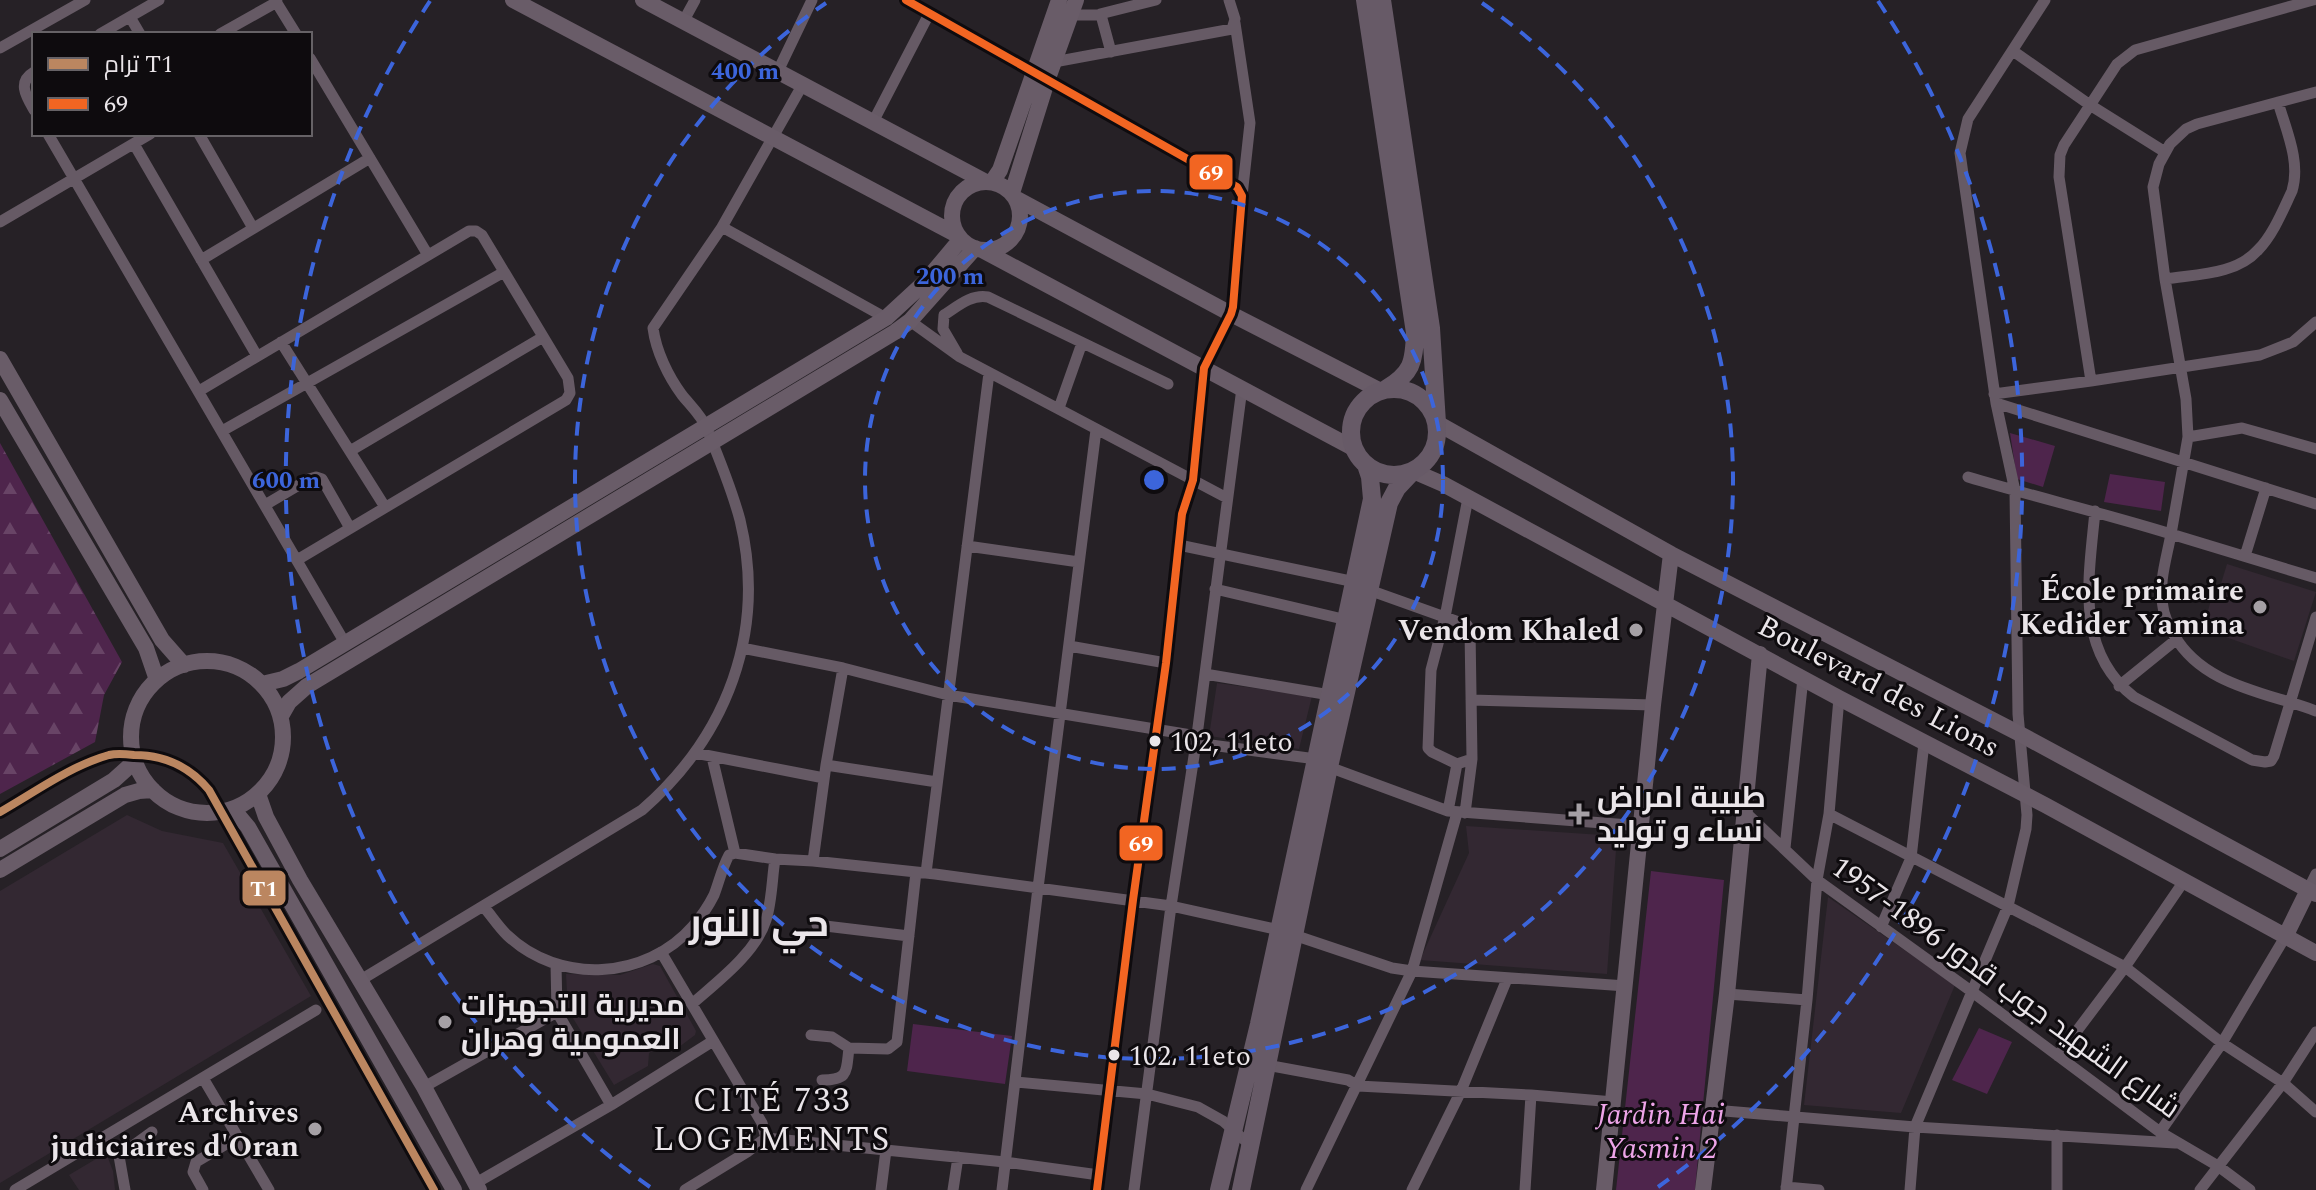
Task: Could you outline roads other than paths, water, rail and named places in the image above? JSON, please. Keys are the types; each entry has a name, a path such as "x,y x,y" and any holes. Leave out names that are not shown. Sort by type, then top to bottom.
{"main road":[{"path":"513,0 1353,448 1366,465 1372,499 1362,586 1347,620 1330,695 1323,763"},
{"path":"643,0 989,182 1003,186 1014,196 1231,314 1383,390 1405,390 1422,398 1437,423"},
{"path":"1059,0 1040,77 1014,196 1020,217 1015,235 1000,247 969,243 951,216 957,197 973,184 989,182 1000,170 1040,77 1054,62 1073,7"},
{"path":"1353,448 1353,417 1365,399 1401,380 1412,364 1415,333 1365,0"},
{"path":"1219,1190 1286,933 1362,586 1389,503 1397,488 1428,459 1436,442 1431,328 1382,0"},
{"path":"262,684 291,676 886,318 969,243"},
{"path":"281,716 294,696 307,686 910,321 969,243"},
{"path":"0,359 162,640 184,665"},
{"path":"0,400 146,648 157,680"},
{"name":"Boulevard des Lions","path":"1437,423 1671,554 2313,886"},
{"path":"1366,465 1389,475 1413,471"},
{"name":"Boulevard des Lions","path":"1413,471 2316,953"},
{"path":"1604,1190 1671,554"},
{"path":"1703,1190 1727,994 1760,654"},
{"path":"204,661 225,663 245,671 262,684 281,716 284,740 281,758 273,775 258,794 233,809 214,813 191,811 171,804 142,777 135,761 131,738 138,706 157,680 184,665 204,661"},
{"path":"0,849 114,780 135,761"},
{"path":"0,870 125,795 153,790"},
{"path":"258,794 266,817 359,981 424,1087 478,1186"},
{"path":"233,809 248,827 454,1190"},
{"path":"2285,937 2313,886"},
{"path":"1241,1190 1267,1065 1286,933"}],"street":[{"path":"0,48 85,0"},
{"path":"104,32 159,0"},
{"path":"683,22 695,0"},
{"path":"778,71 812,0"},
{"path":"906,0 1237,187 1242,196"},
{"path":"1073,7 1100,14 1156,0"},
{"path":"1097,1190 1158,728 1182,514 1193,480 1204,368 1231,314 1250,123 1244,69 1229,0"},
{"path":"1910,1190 1915,1127 2008,906 2026,829 2020,734 2015,491 1995,398 1960,153 1968,119 2045,0"},
{"path":"2091,381 2058,167 2064,145 2117,64 2135,50 2313,0"},
{"path":"223,32 276,1 295,32"},
{"path":"873,122 929,14"},
{"path":"1100,14 1111,52"},
{"path":"130,17 139,32"},
{"path":"1054,62 1232,29 1235,23"},
{"path":"2013,51 2165,152"},
{"path":"312,61 428,255"},
{"path":"32,74 25,80 23,88 32,106"},
{"path":"359,981 642,810 661,794 706,739 727,696 742,648 747,590 745,552 739,518 706,426 677,388 655,344 653,328 722,227 803,84"},
{"path":"2316,92 2197,124 2177,136 2165,152 2153,187 2186,399 2188,437 2162,581 2162,604 2166,618 2177,639 2197,664 2209,672 2229,682 2316,711"},
{"path":"2165,279 2235,267 2261,248 2295,182 2294,160 2278,102"},
{"path":"49,136 345,643"},
{"path":"0,222 147,136"},
{"path":"200,136 253,228"},
{"path":"134,144 257,356"},
{"path":"201,260 370,158"},
{"path":"722,227 886,318"},
{"path":"199,391 469,231 482,235 568,378 570,393 566,400 297,560"},
{"path":"222,431 504,272"},
{"path":"960,357 943,329 944,315 974,297 988,297 1168,384"},
{"path":"910,321 960,357 1227,498"},
{"path":"1995,398 2260,355 2293,342 2316,322"},
{"path":"350,451 543,337"},
{"path":"281,342 385,507"},
{"path":"1059,408 1082,343"},
{"path":"811,1035 832,1037 849,1048 888,1049 897,1042 909,936 937,782 989,373"},
{"path":"1134,1190 1242,388"},
{"path":"1995,398 2184,463 2316,504"},
{"path":"2188,437 2242,428 2316,449"},
{"path":"1002,1190 1096,430"},
{"path":"265,505 316,477 322,479 350,528"},
{"path":"1968,477 2095,511 2316,578"},
{"path":"2245,556 2266,488"},
{"path":"1468,498 1445,617 1431,670 1428,748 1457,764 1472,759"},
{"path":"2095,511 2088,581 2089,613 2103,662 2119,686 2134,697 2258,762 2271,761 2274,756 2316,617"},
{"path":"1179,545 1362,586 1467,625 1470,630 1472,759 1412,971 1306,1190"},
{"path":"967,546 1079,562"},
{"path":"1215,589 1347,620"},
{"path":"2119,686 2177,639"},
{"path":"1069,646 1166,663"},
{"path":"742,648 843,668 948,695 1158,728 1197,739 1323,763 1457,813 1642,826"},
{"path":"813,861 843,668"},
{"path":"1205,674 1330,695"},
{"path":"1785,848 1803,678"},
{"path":"1819,1190 1786,1188 1817,880 1829,814 1839,698"},
{"path":"1471,700 1653,705"},
{"path":"1881,927 1911,858 1924,743"},
{"path":"695,753 824,778"},
{"path":"712,757 735,853"},
{"path":"1457,764 1457,813"},
{"path":"826,765 937,782"},
{"name":"شارع الشهيد جوب قدور 1896-1957","path":"1744,811 1817,880 2160,1132 2218,1166 2250,1190"},
{"path":"1829,814 2125,967 2222,1043 2283,1083 2316,1112"},
{"path":"483,906 508,935 532,953 556,964 594,971 626,968 672,947 694,925 712,898 725,862 729,855 735,853 921,873 1171,906 1286,933 1392,968 1412,971 1626,986"},
{"path":"692,1004 728,973 755,942 766,921 775,859"},
{"path":"2058,1056 2184,881"},
{"path":"817,925 909,936"},
{"path":"2160,1132 2222,1043 2285,937"},
{"path":"661,952 762,1123 766,1138"},
{"path":"556,964 557,1012 611,1105"},
{"path":"1412,1190 1461,1091 1507,979"},
{"path":"1727,994 1807,1000"},
{"path":"15,1190 316,1010"},
{"path":"424,1087 557,1012"},
{"path":"2200,1190 2283,1083 2316,1032"},
{"path":"478,1186 713,1041"},
{"path":"822,1080 842,1077 846,1072 849,1048"},
{"path":"1267,1065 1348,1080 1358,1086 1614,1102"},
{"path":"203,1078 269,1190"},
{"path":"1015,1082 1147,1094 1198,1107 1235,1130 1250,1145"},
{"path":"1525,1190 1531,1095"},
{"path":"1713,1110 1915,1127 2180,1143"},
{"path":"125,1190 119,1156 152,1132"},
{"path":"2057,1135 2057,1190"},
{"path":"203,1190 193,1172 196,1162 238,1137"},
{"path":"685,1190 766,1138 1005,1162 1099,1175"},
{"path":"881,1190 886,1150"},
{"path":"953,1190 958,1157"}],"tram line":[{"name":"T1","path":"0,812 67,773 112,754 156,757 193,774 209,790 434,1190"}],"place":[{"name":"École primaire Kedider Yamina","path":"2260,607"},
{"name":"Vendom Khaled","path":"1636,630"},
{"name":"102, 11eto","path":"1155,741"},
{"name":"طبيبة امراض نساء و توليد","path":"1579,814"},
{"name":"مديرية التجهيزات العمومية وهران","path":"445,1022"},
{"name":"102، 11eto","path":"1114,1055"},
{"name":"Archives judiciaires d'Oran","path":"315,1129"}],"district":[{"name":"حي النور","path":"759,923"},
{"name":"CITÉ 733 LOGEMENTS","path":"772,1118"}],"park label":[{"name":"Jardin Hai Yasmin 2","path":"1661,1131"}]}
